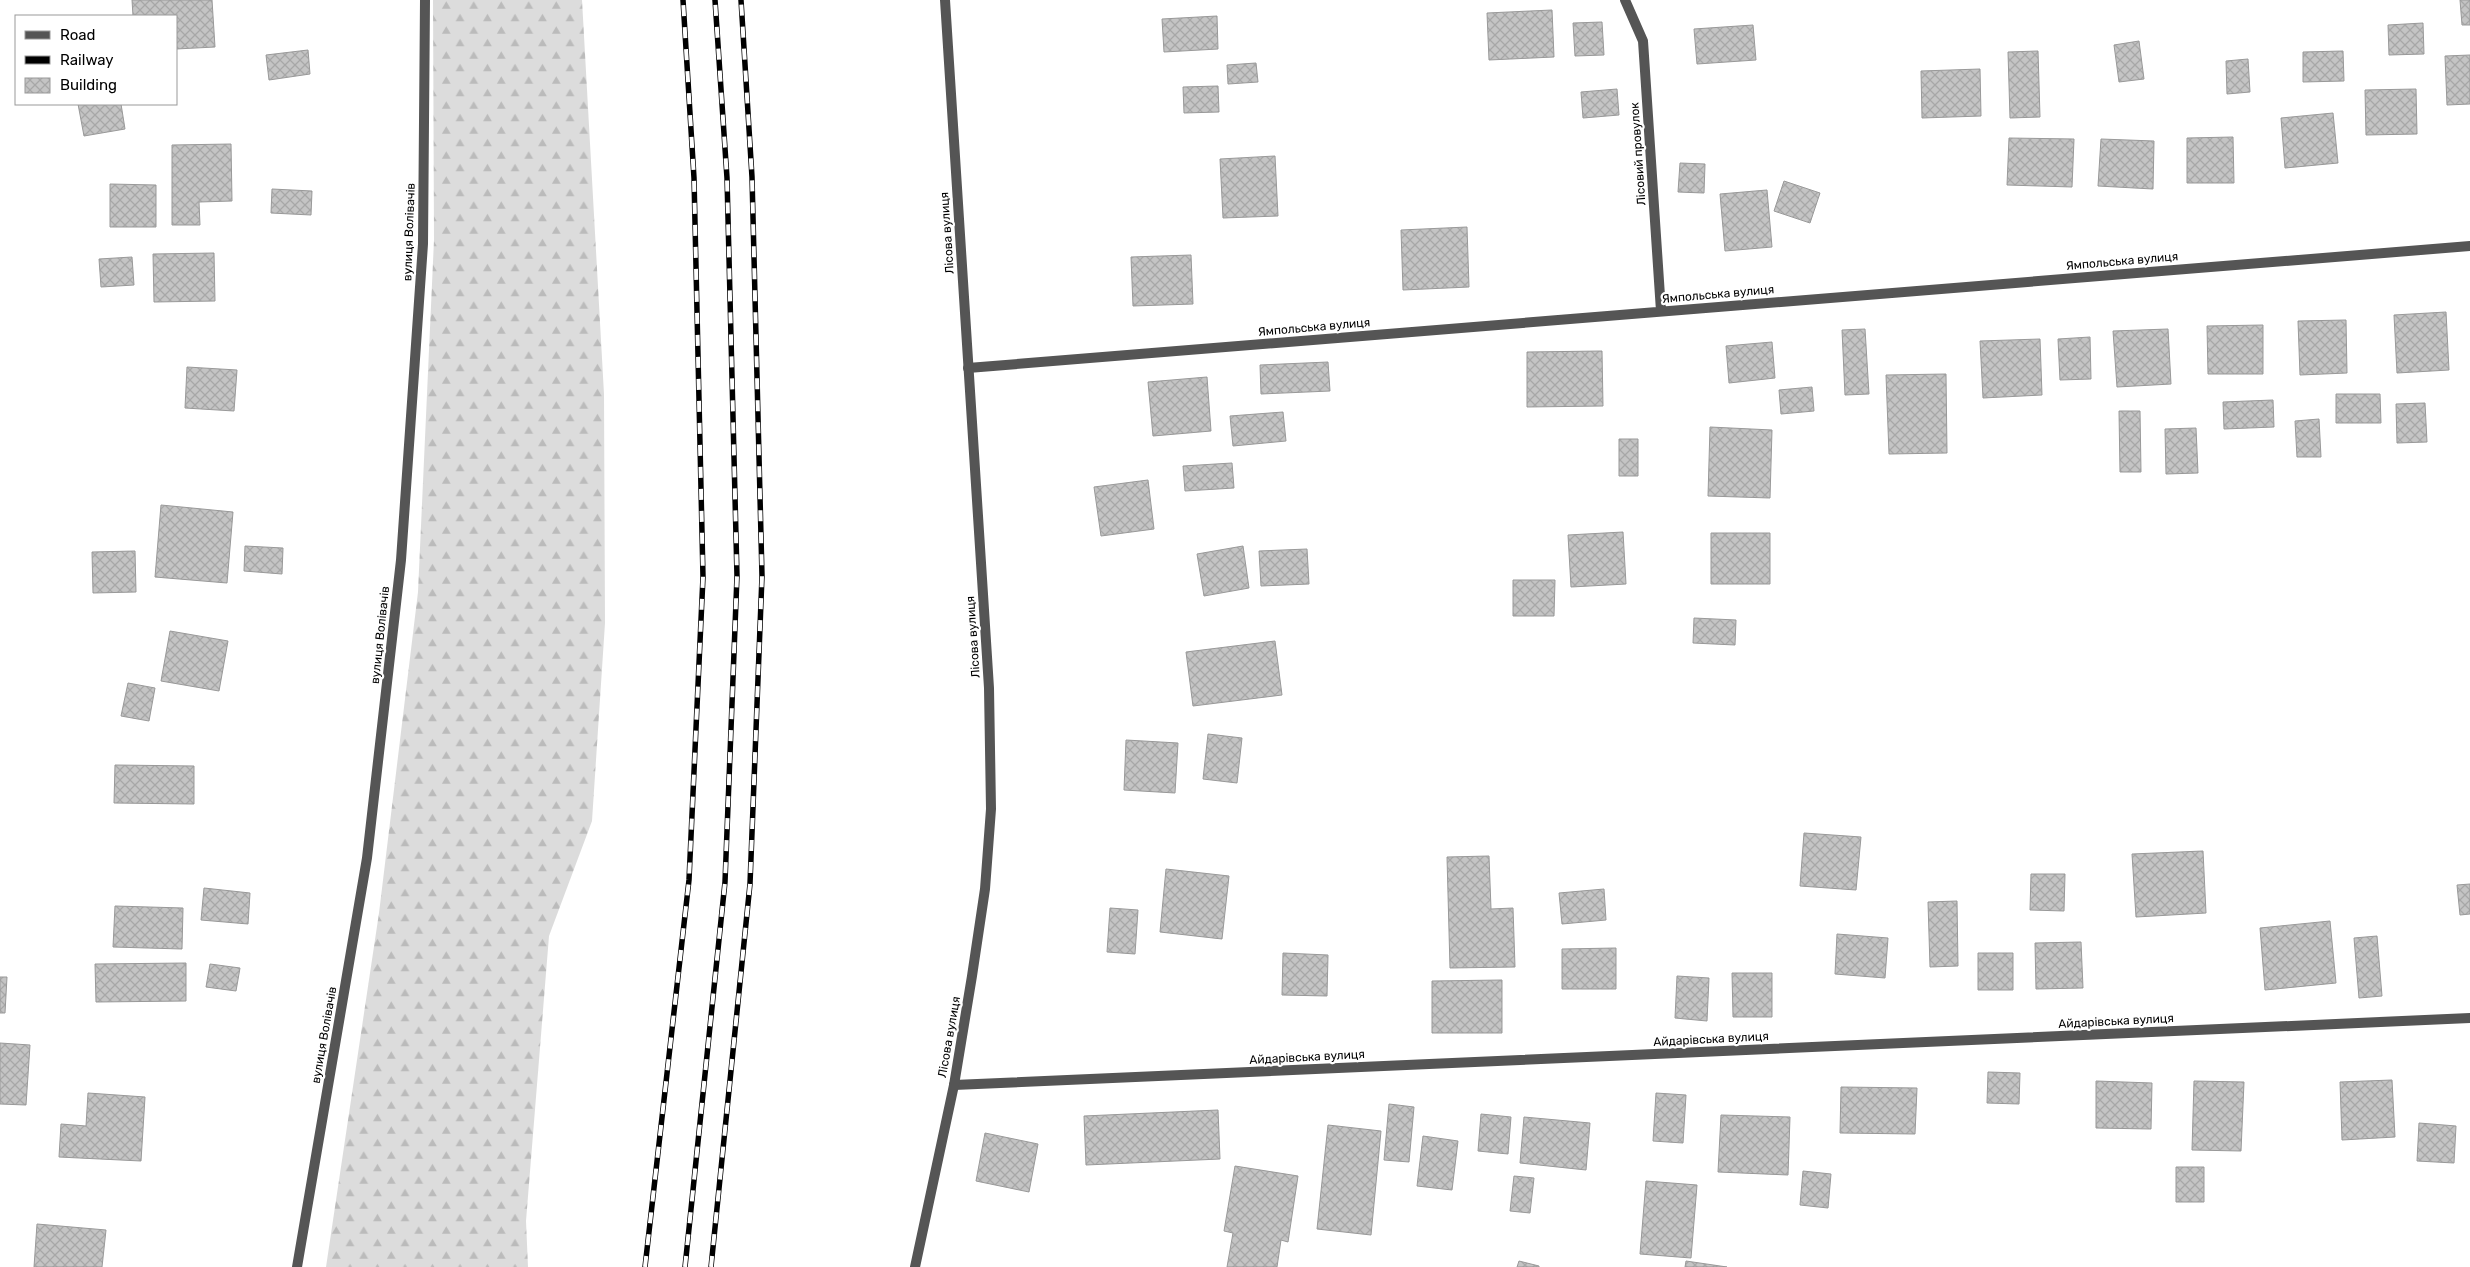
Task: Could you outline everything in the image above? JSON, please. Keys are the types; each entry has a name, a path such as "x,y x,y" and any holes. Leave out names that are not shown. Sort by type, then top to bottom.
{"street":[{"name":"вулиця Волівачів","path":"297,1267 367,858 401,560 422,244 425,0"},
{"name":"Лісова вулиця","path":"915,1267 954,1085 985,888 992,809 989,688 945,0"},
{"name":"Лісовий провулок","path":"1625,0 1643,41 1661,311"},
{"name":"Ямпольська вулиця","path":"968,368 2470,246"},
{"name":"Айдарівська вулиця","path":"954,1085 2470,1018"}],"green space":[{"path":"433,0 582,0 604,394 605,623 592,821 549,936 526,1221 528,1267 326,1267 379,913 418,592 434,240"}],"building":[{"path":"132,0 212,0 215,47 178,49 178,15 133,15"},
{"path":"2460,0 2470,0 2470,25 2462,25"},
{"path":"1552,10 1554,57 1489,60 1487,13"},
{"path":"1217,16 1218,49 1164,52 1162,19"},
{"path":"1602,22 1604,55 1575,56 1573,23"},
{"path":"2423,23 2424,54 2389,55 2388,25"},
{"path":"1753,25 1756,60 1697,64 1694,29"},
{"path":"2139,41 2144,79 2119,82 2114,45"},
{"path":"308,50 310,74 269,80 266,55"},
{"path":"2038,51 2040,117 2010,118 2008,52"},
{"path":"2343,51 2344,81 2303,82 2303,52"},
{"path":"2470,55 2470,104 2447,105 2445,56"},
{"path":"2248,59 2250,92 2227,94 2226,61"},
{"path":"1256,63 1258,82 1228,84 1227,65"},
{"path":"1980,69 1981,116 1922,118 1921,71"},
{"path":"1218,86 1219,112 1184,113 1183,87"},
{"path":"1617,89 1619,115 1583,118 1581,92"},
{"path":"2416,89 2417,134 2366,135 2365,90"},
{"path":"78,105 121,105 125,129 84,136"},
{"path":"2333,113 2338,163 2285,168 2281,118"},
{"path":"2233,137 2234,183 2187,183 2187,138"},
{"path":"2009,138 2074,139 2072,187 2007,185"},
{"path":"2101,139 2154,141 2153,189 2098,186"},
{"path":"231,144 232,201 199,202 200,225 172,225 172,145"},
{"path":"1275,156 1278,216 1223,218 1220,159"},
{"path":"1680,163 1705,164 1704,193 1678,192"},
{"path":"1784,181 1820,193 1810,223 1774,211"},
{"path":"110,184 156,185 156,227 110,227"},
{"path":"272,189 312,191 311,215 271,213"},
{"path":"1767,190 1772,247 1725,251 1720,194"},
{"path":"1467,227 1469,287 1403,290 1401,230"},
{"path":"214,253 215,301 154,302 153,254"},
{"path":"1191,255 1193,304 1133,306 1131,257"},
{"path":"132,257 134,285 101,287 99,259"},
{"path":"2446,312 2449,370 2397,373 2394,315"},
{"path":"2346,320 2347,373 2300,375 2298,321"},
{"path":"2263,325 2263,374 2208,374 2207,326"},
{"path":"1865,329 1869,394 1845,395 1842,330"},
{"path":"2168,329 2171,384 2117,387 2113,331"},
{"path":"2090,337 2091,379 2060,380 2058,339"},
{"path":"2040,339 2042,395 1983,398 1980,341"},
{"path":"1772,342 1775,378 1729,383 1726,346"},
{"path":"1602,351 1603,406 1527,407 1527,352"},
{"path":"1328,362 1330,391 1261,394 1260,365"},
{"path":"187,367 237,370 234,411 185,408"},
{"path":"1946,374 1947,453 1889,454 1886,375"},
{"path":"1207,377 1211,431 1153,436 1148,382"},
{"path":"1812,387 1814,411 1781,414 1779,390"},
{"path":"2336,394 2380,394 2381,423 2336,423"},
{"path":"2273,400 2274,427 2224,429 2223,402"},
{"path":"2425,403 2427,442 2397,443 2396,404"},
{"path":"2119,411 2140,411 2141,472 2120,472"},
{"path":"1283,412 1286,441 1233,446 1230,416"},
{"path":"2319,419 2321,457 2297,457 2295,421"},
{"path":"1710,427 1772,430 1770,498 1708,496"},
{"path":"2196,428 2198,473 2166,474 2165,429"},
{"path":"1619,439 1638,439 1638,476 1619,476"},
{"path":"1232,463 1234,488 1185,491 1183,466"},
{"path":"1148,480 1154,529 1101,536 1094,487"},
{"path":"161,505 233,512 227,583 155,577"},
{"path":"1623,532 1626,584 1571,587 1568,535"},
{"path":"1711,533 1770,533 1770,584 1711,584"},
{"path":"245,546 283,548 282,574 244,571"},
{"path":"1243,546 1249,588 1204,596 1197,554"},
{"path":"1307,549 1309,584 1261,586 1259,551"},
{"path":"135,551 136,592 93,593 92,552"},
{"path":"1513,580 1555,580 1554,616 1513,616"},
{"path":"1694,618 1736,620 1735,645 1693,643"},
{"path":"170,631 228,641 219,691 161,681"},
{"path":"1275,641 1282,695 1193,706 1186,652"},
{"path":"128,683 155,688 149,721 121,716"},
{"path":"1208,734 1242,738 1237,783 1203,779"},
{"path":"1126,740 1178,743 1175,793 1124,790"},
{"path":"115,765 194,766 194,804 114,803"},
{"path":"1804,833 1861,837 1856,890 1800,886"},
{"path":"2203,851 2206,913 2136,917 2132,854"},
{"path":"1489,856 1491,909 1513,908 1515,967 1450,968 1447,857"},
{"path":"1166,869 1229,876 1222,939 1160,932"},
{"path":"2031,874 2065,874 2064,911 2030,910"},
{"path":"2470,884 2470,914 2460,915 2457,885"},
{"path":"204,888 250,893 248,924 201,920"},
{"path":"1604,889 1606,920 1562,924 1559,893"},
{"path":"1957,901 1958,966 1930,967 1928,902"},
{"path":"115,906 183,908 182,949 113,947"},
{"path":"1110,908 1138,910 1135,954 1107,952"},
{"path":"2330,921 2336,983 2265,990 2260,928"},
{"path":"1837,934 1888,938 1885,978 1835,974"},
{"path":"2377,936 2382,996 2359,998 2354,938"},
{"path":"2081,942 2083,988 2036,989 2035,943"},
{"path":"1616,948 1616,989 1562,989 1562,949"},
{"path":"1283,953 1328,955 1327,996 1282,995"},
{"path":"1978,953 2013,953 2013,990 1978,990"},
{"path":"186,963 186,1001 96,1002 95,964"},
{"path":"210,964 240,968 236,991 206,987"},
{"path":"1732,973 1772,973 1772,1017 1733,1017"},
{"path":"1677,976 1709,978 1707,1021 1675,1018"},
{"path":"0,977 7,977 5,1013 0,1013"},
{"path":"1502,980 1502,1033 1432,1033 1432,981"},
{"path":"0,1043 30,1045 26,1105 0,1104"},
{"path":"1988,1072 2020,1073 2019,1104 1987,1103"},
{"path":"2392,1080 2395,1137 2342,1140 2340,1082"},
{"path":"2096,1081 2152,1083 2151,1129 2096,1128"},
{"path":"2194,1081 2244,1082 2241,1151 2192,1150"},
{"path":"1841,1087 1917,1088 1915,1134 1840,1133"},
{"path":"88,1093 145,1097 141,1161 59,1157 61,1124 86,1126"},
{"path":"1656,1093 1686,1095 1683,1143 1653,1141"},
{"path":"1389,1104 1414,1107 1409,1162 1384,1160"},
{"path":"1218,1110 1220,1159 1086,1165 1084,1116"},
{"path":"1481,1114 1511,1117 1508,1154 1478,1151"},
{"path":"1721,1115 1790,1117 1788,1175 1718,1172"},
{"path":"1524,1117 1590,1123 1586,1170 1520,1163"},
{"path":"2419,1123 2456,1126 2454,1163 2417,1161"},
{"path":"1328,1125 1381,1131 1371,1235 1317,1229"},
{"path":"985,1133 1038,1144 1029,1192 976,1181"},
{"path":"1423,1136 1458,1141 1452,1190 1417,1186"},
{"path":"1235,1166 1298,1176 1288,1242 1281,1240 1277,1267 1227,1267 1233,1233 1224,1231"},
{"path":"2176,1167 2204,1167 2204,1202 2176,1202"},
{"path":"1803,1171 1831,1174 1828,1208 1800,1205"},
{"path":"1514,1176 1534,1178 1530,1213 1510,1211"},
{"path":"1646,1181 1697,1185 1691,1258 1640,1254"},
{"path":"37,1224 106,1230 102,1267 34,1267"},
{"path":"1519,1261 1539,1266 1539,1267 1517,1267"},
{"path":"1686,1261 1727,1267 1685,1267"}],"railway":[{"path":"645,1267 689,880 703,577 694,178 683,0"},
{"path":"685,1267 725,882 737,576 727,178 715,0"},
{"path":"711,1267 750,884 762,576 752,177 741,0"}]}
